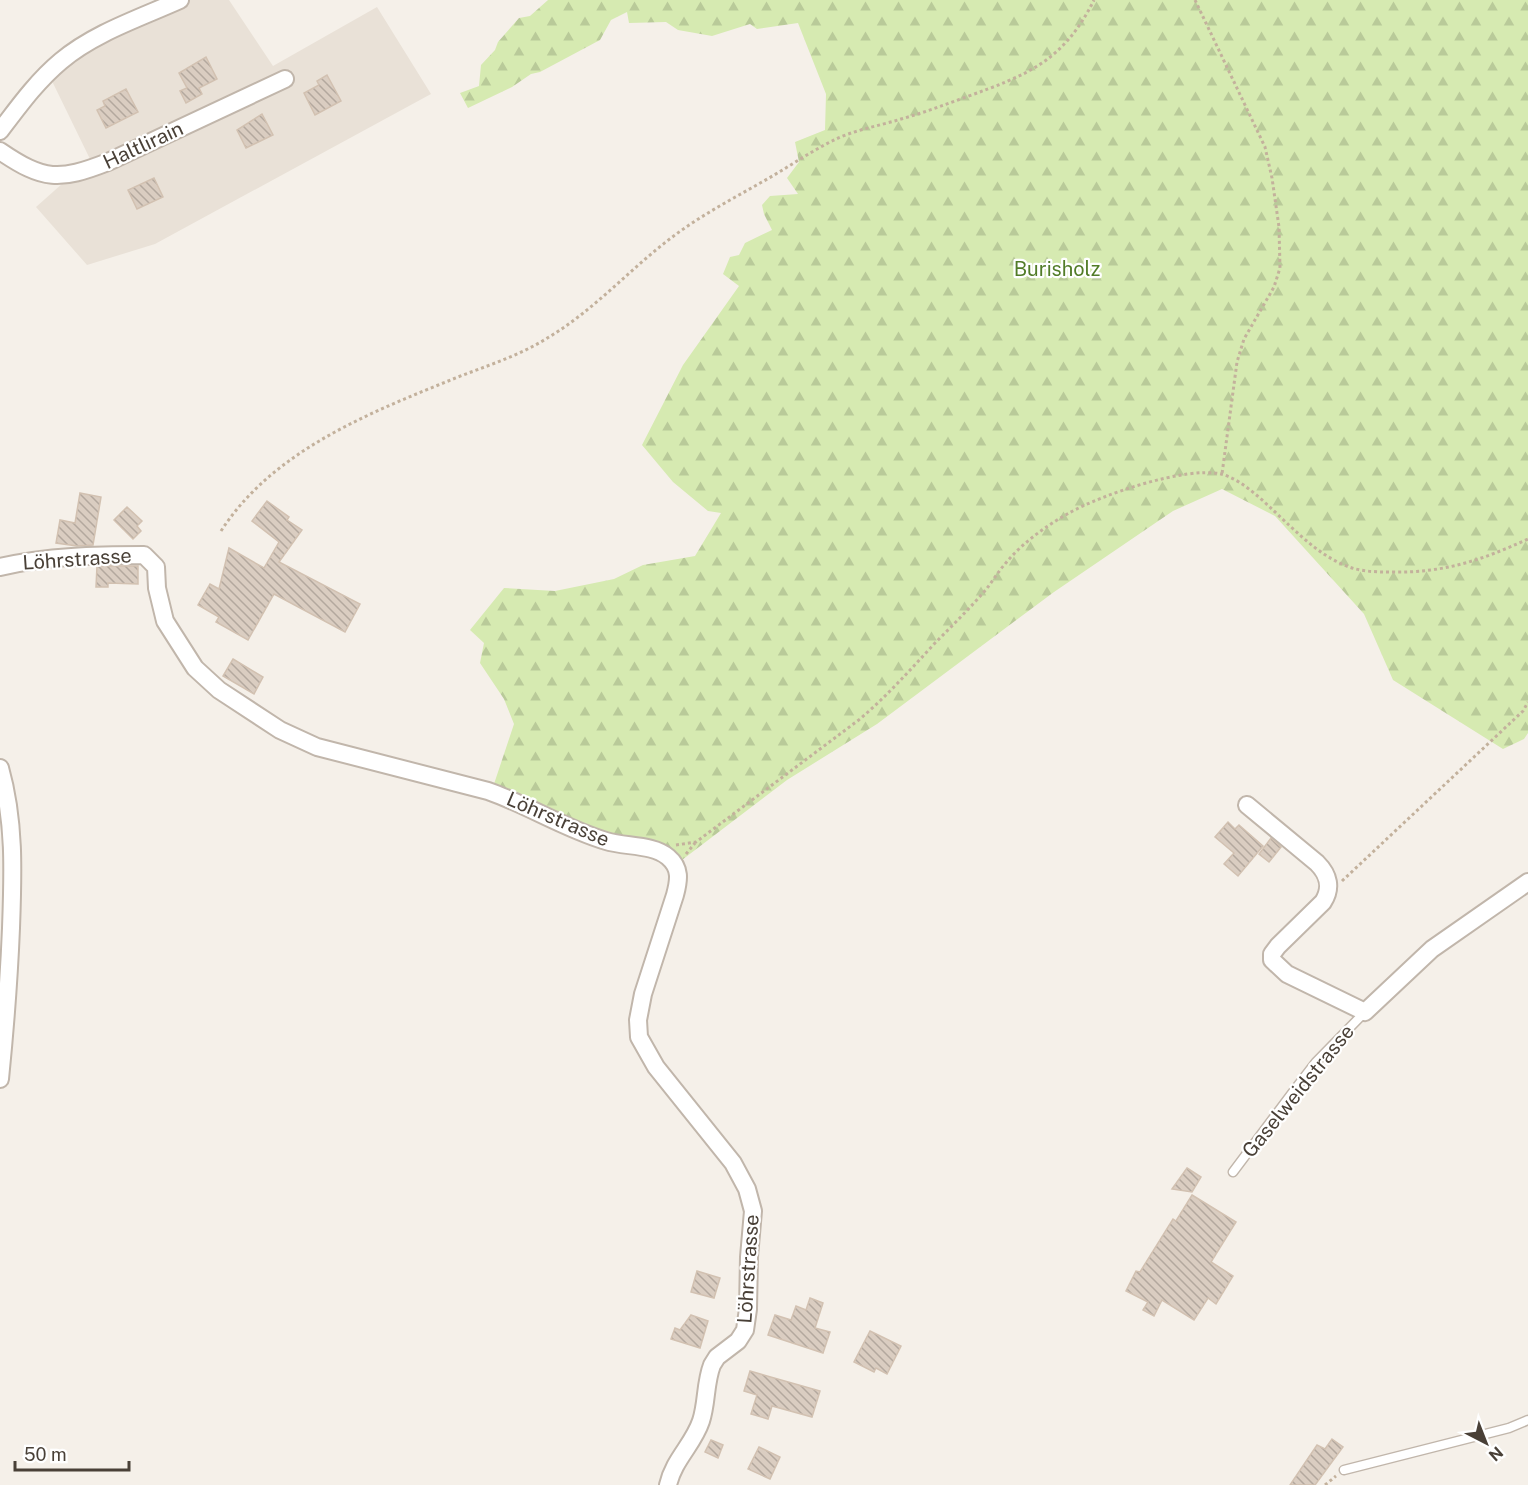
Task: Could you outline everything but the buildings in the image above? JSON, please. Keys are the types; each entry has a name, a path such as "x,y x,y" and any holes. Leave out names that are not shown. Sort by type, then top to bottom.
{"street":[{"path":"0,131 40,80 61,60 99,37 180,0"},
{"name":"Haltlirain","path":"0,151 28,169 44,175 62,176 80,172 108,162 285,79"},
{"name":"Löhrstrasse","path":"0,567 55,558 144,555 156,567 157,588 165,621 195,668 219,690 280,730 317,747 488,791 584,834 618,844 648,849 668,857 676,867 679,881 643,993 638,1020 639,1037 656,1067 733,1163 747,1189 753,1211 745,1330 738,1341 712,1365 696,1433 679,1457 668,1485"},
{"path":"0,768 12,826 14,864 7,1004 0,1079"},
{"path":"1247,805 1322,868 1329,884 1326,897"},
{"name":"Gaselweidstrasse","path":"1326,897 1317,909 1278,946 1272,954 1272,960 1287,974 1365,1012 1416,961 1528,882"}],"lane":[{"name":"Gaselweidstrasse","path":"1233,1172 1316,1062 1365,1012"},
{"path":"1344,1470 1509,1428 1528,1420"}],"path":[{"path":"221,531 229,519 272,473 304,451 389,405 527,350 572,322 672,238 711,212 833,140 909,117 1034,70 1065,45 1078,29 1094,0"},
{"path":"1195,0 1265,147 1279,227 1280,268 1277,278 1244,339 1237,362 1222,474"},
{"path":"648,849 696,842 860,719 883,699 984,592 1006,562 1019,549 1068,513 1102,497 1135,486 1183,476 1222,474 1260,498 1313,547 1343,565 1358,570 1412,573 1433,571 1494,555 1528,539"},
{"path":"1326,897 1523,711 1528,702"}],"shaded area":[{"path":"166,0 229,0 273,66 377,7 431,94 155,244 87,265 36,207 90,159 51,79 68,47"}],"green space":[{"name":"Burisholz","path":"548,0 1528,0 1528,733 1524,739 1503,749 1393,680 1364,614 1275,516 1222,489 1173,511 1054,592 877,724 787,780 678,863 621,844 494,784 514,724 504,699 480,663 484,643 470,630 504,588 555,591 614,579 643,565 695,556 721,513 708,511 673,482 642,445 683,365 739,286 723,274 730,257 739,255 745,243 772,230 762,205 770,196 798,194 787,178 799,162 795,142 825,130 826,94 798,23 757,29 750,24 712,36 678,30 666,22 629,23 627,12 611,20 600,40 468,108 460,93 479,86 481,65 495,50 498,42 519,18 530,16"}]}
